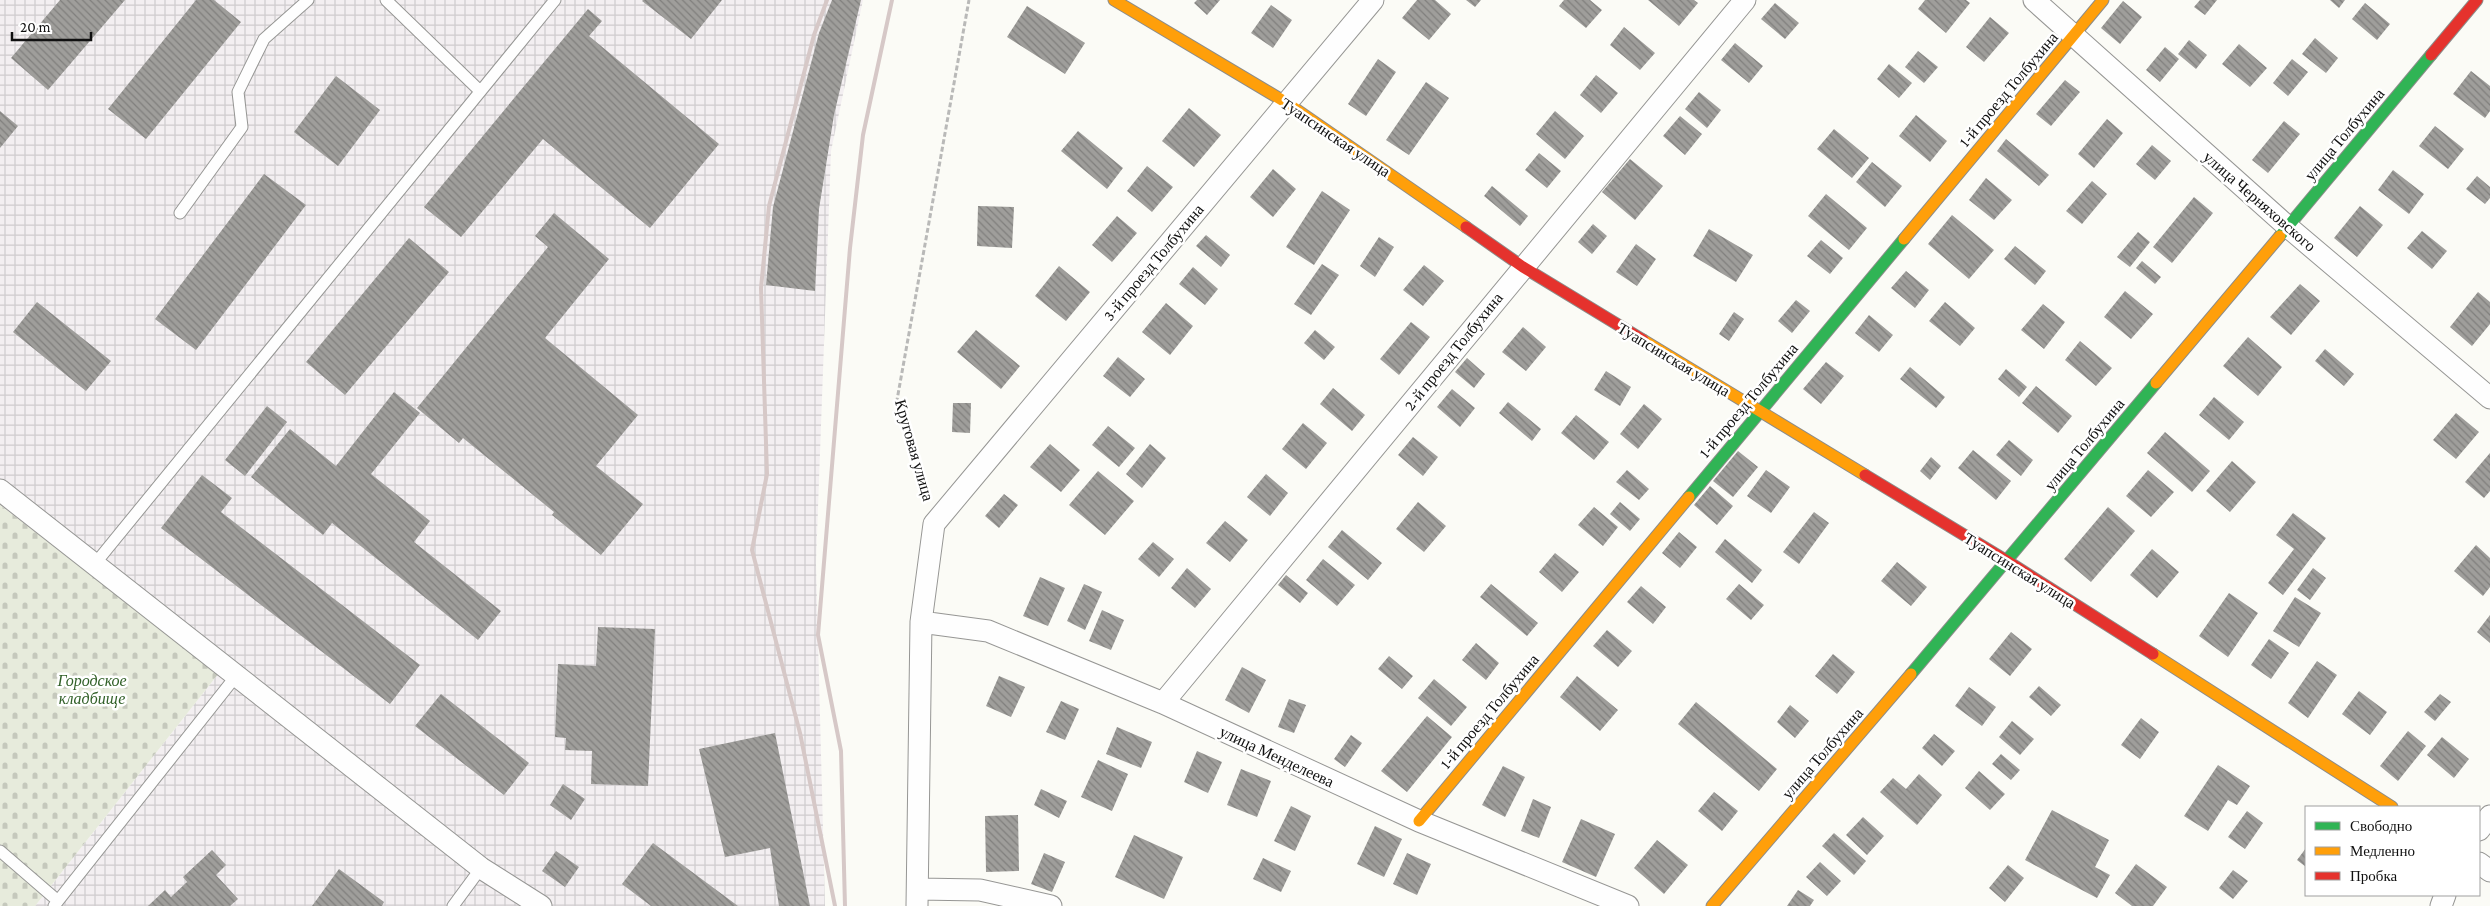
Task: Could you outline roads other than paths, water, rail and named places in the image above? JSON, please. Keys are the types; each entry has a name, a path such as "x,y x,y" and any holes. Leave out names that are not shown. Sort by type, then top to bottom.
{"street":[{"name":"Туапсинская улица","path":"1114,0 1287,103 1523,267 2007,561 2390,806"},
{"name":"3-й проезд Толбухина","path":"934,524 1373,0"},
{"name":"2-й проезд Толбухина","path":"1163,703 1745,0"},
{"name":"улица Черняховского","path":"2034,0 2288,227 2490,398"},
{"name":"1-й проезд Толбухина","path":"1419,821 2075,36 2103,0"},
{"name":"улица Толбухина","path":"1712,906 2007,561 2477,0"},
{"path":"0,490 482,868 541,906"},
{"name":"Круговая улица","path":"918,897 921,622 934,524"},
{"name":"улица Менделеева","path":"921,622 988,631 1163,703 1419,821 1628,906"},
{"path":"2480,829 2490,816"},
{"path":"918,897 980,890 1051,906"}],"lane":[{"path":"180,214 242,128 238,92 264,39 308,0"},
{"path":"386,0 480,91"},
{"path":"94,565 555,0"},
{"path":"0,851 56,904 236,676"},
{"path":"453,906 482,868"}],"railway":[{"path":"827,0 814,35 769,206 761,288 767,474 752,550 800,733 835,906"},
{"path":"845,906 841,751 818,635 850,248 863,135 892,0"}],"park label":[{"name":"Городское кладбище","path":"92,689"}]}
